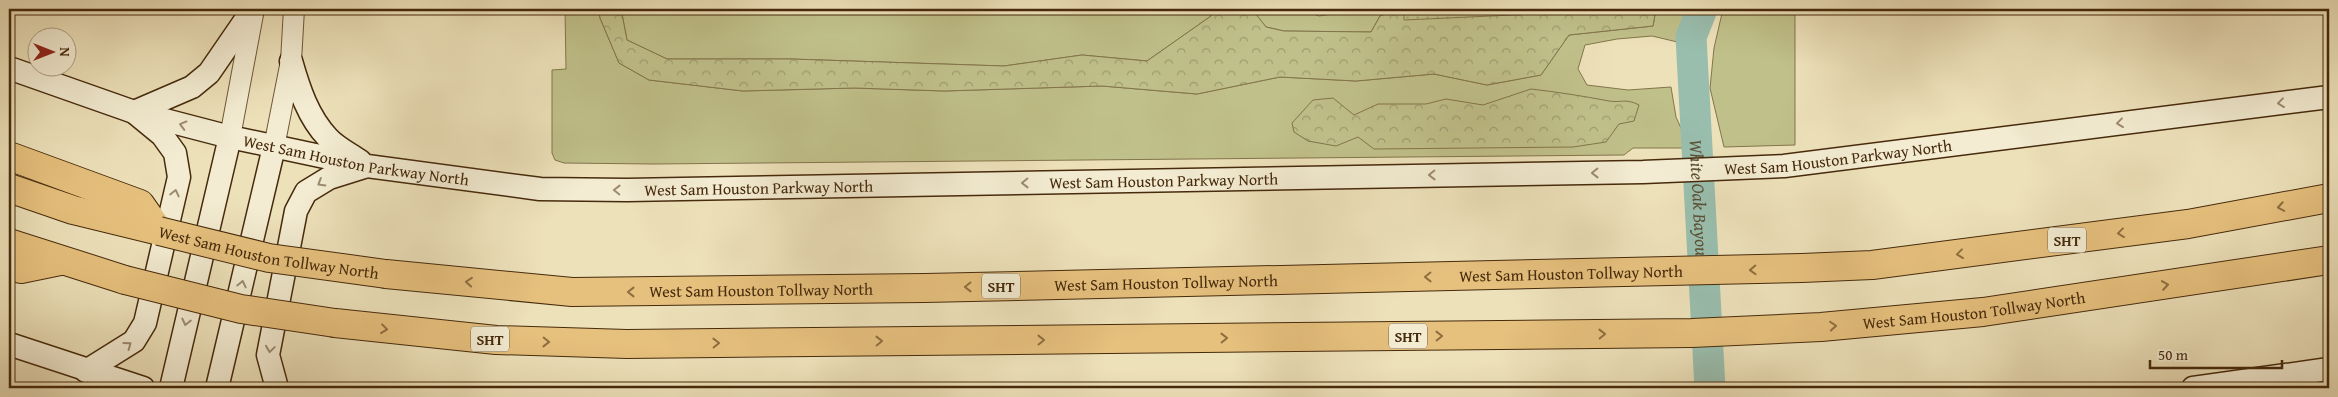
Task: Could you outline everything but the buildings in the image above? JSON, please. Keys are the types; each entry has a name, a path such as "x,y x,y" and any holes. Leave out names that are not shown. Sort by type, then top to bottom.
{"highway":[{"path":"9,156 140,204 159,231"},
{"name":"West Sam Houston Tollway North","path":"9,188 73,210 269,258 386,274 591,292 925,288 1617,274 1872,265 2188,224 2329,198"},
{"name":"West Sam Houston Tollway North","path":"9,243 98,272 180,295 242,309 336,323 496,340 627,344 1640,333 1785,329 1886,322 2006,309 2329,260"},
{"path":"9,265 21,269 62,261"}],"main road":[{"path":"93,380 134,341 146,323 179,177 175,153 162,135 134,112 192,87 210,73 253,9"},
{"path":"291,61 299,91 310,113 328,139 367,166"},
{"name":"West Sam Houston Parkway North","path":"9,68 134,112 230,137 367,166 540,189 627,190 1643,172 1784,166 2329,97"},
{"path":"171,388 230,137"},
{"path":"217,388 274,147"},
{"path":"277,388 268,355 296,211 306,192 329,178 367,166"},
{"path":"9,344 93,380 142,388"},
{"path":"2193,388 2329,369"}],"street":[{"path":"230,137 253,9"},
{"path":"274,147 291,61 294,9"}],"green space":[{"path":"565,9 599,9 600,18 619,63 649,80 743,91 854,88 944,91 1102,86 1197,94 1280,77 1356,81 1434,74 1487,85 1541,75 1569,35 1653,26 1656,9 1696,9 1686,44 1652,36 1617,39 1585,45 1578,69 1587,85 1628,90 1671,87 1676,117 1690,148 1633,148 1624,155 654,164 564,163 555,160 552,153 552,70 566,69"},
{"path":"599,9 621,9 627,40 667,59 791,59 1004,66 1082,55 1147,61 1211,16 1213,9 1252,9 1266,27 1284,31 1371,32 1380,16 1397,9 1656,9 1653,26 1569,35 1541,75 1487,85 1434,74 1356,81 1280,77 1197,94 1102,86 944,91 854,88 743,91 649,80 619,63 600,18"},
{"path":"621,9 1039,13 1080,9 1213,9 1211,16 1147,61 1082,55 1004,66 791,59 667,59 627,40"},
{"path":"1251,9 1299,9 1319,16 1352,9 1397,9 1380,16 1371,32 1284,31 1266,27"},
{"path":"1404,9 1643,9 1404,20"},
{"path":"1723,9 1795,9 1795,145 1724,147 1710,88 1714,48"},
{"path":"1531,89 1609,101 1627,101 1639,105 1634,121 1619,124 1606,142 1573,147 1374,149 1358,137 1336,146 1308,141 1294,132 1292,123 1313,100 1333,98 1354,115 1378,104 1426,104 1446,99 1483,105"}],"waterway":[{"name":"White Oak Bayou","path":"1702,9 1691,37 1710,388"}]}
